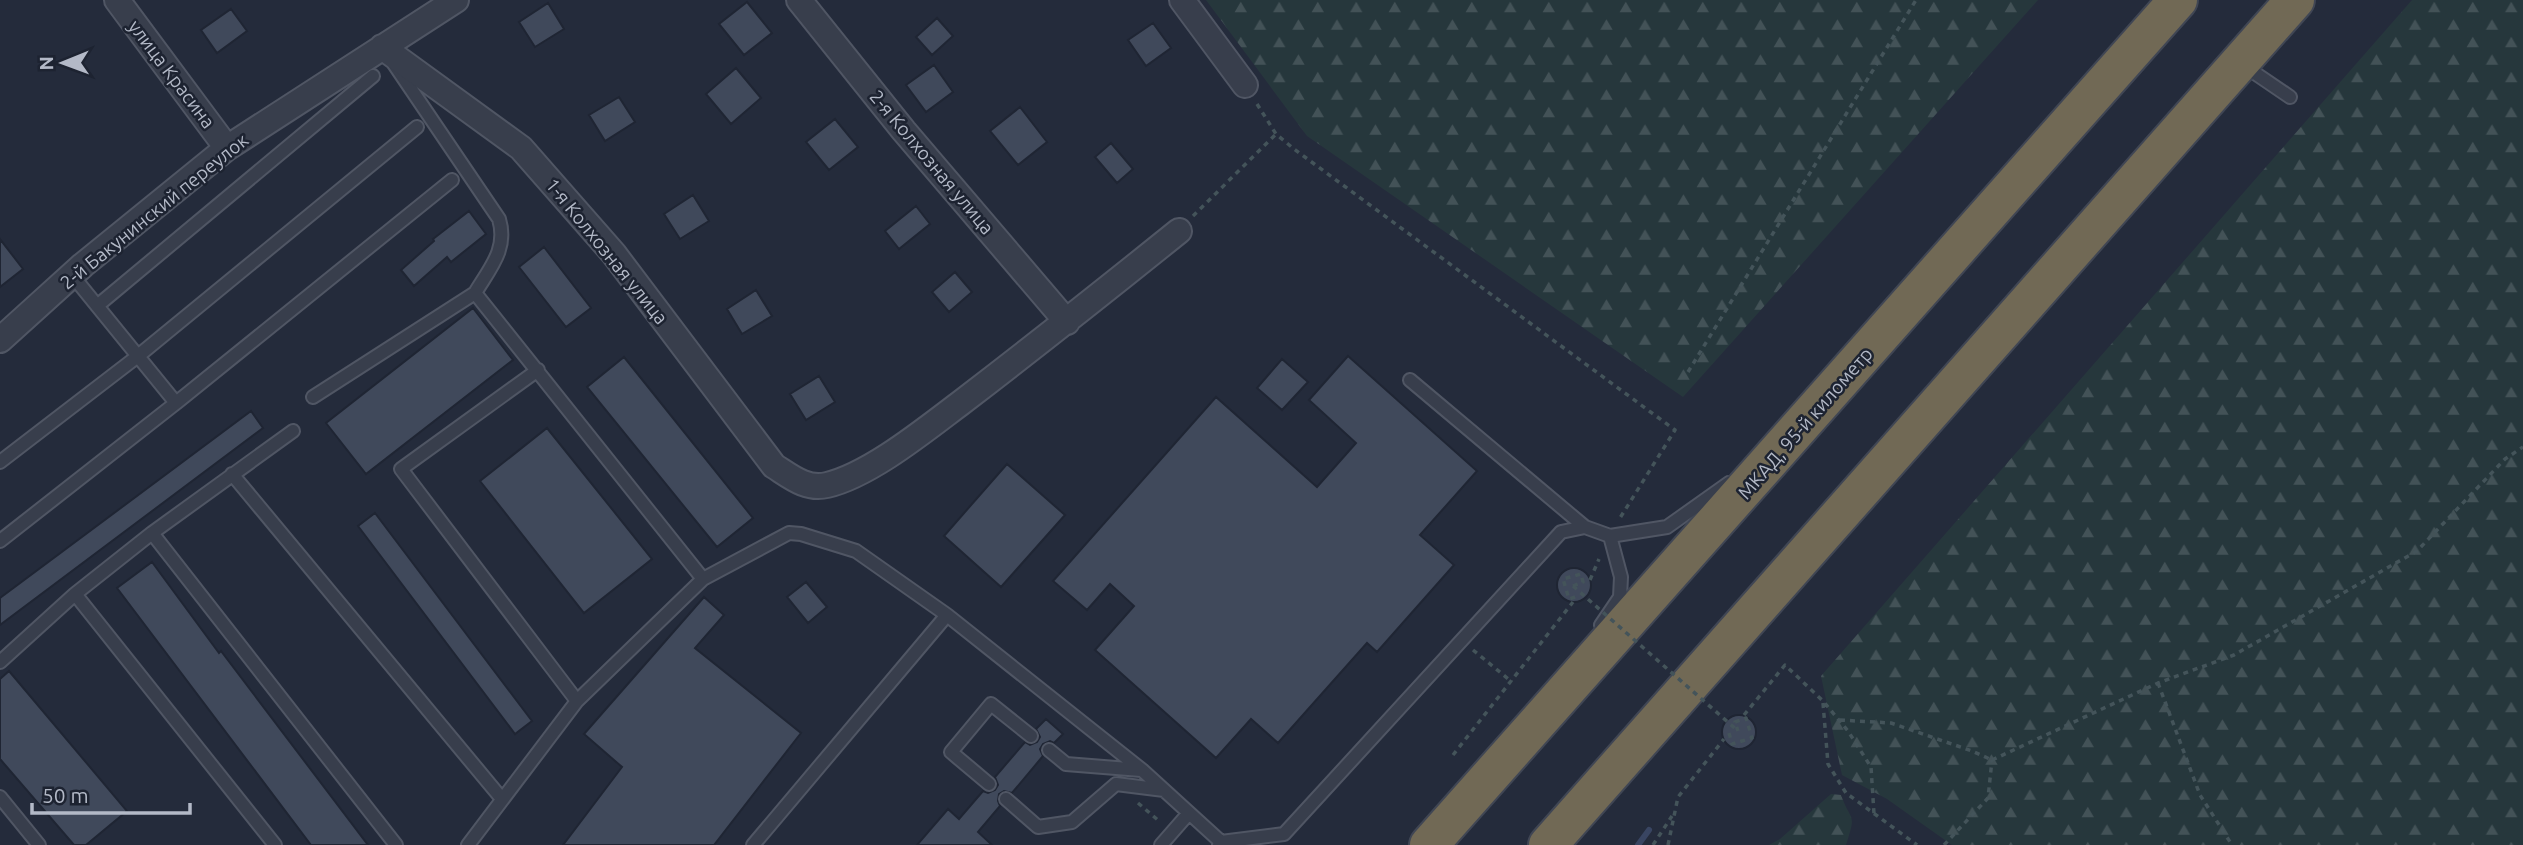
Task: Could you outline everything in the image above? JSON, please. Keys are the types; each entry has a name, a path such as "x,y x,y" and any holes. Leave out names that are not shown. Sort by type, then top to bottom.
{"highway":[{"name":"МКАД, 95-й километр","path":"1430,845 2178,0"},
{"path":"1548,845 2295,0"},
{"path":"1581,845 1659,719"}],"street":[{"name":"улица Красина","path":"117,0 227,148"},
{"name":"2-й Бакунинский переулок","path":"0,340 72,275 227,148 456,0"},
{"name":"2-я Колхозная улица","path":"799,0 904,131 1068,322"},
{"path":"1182,0 1245,85"},
{"name":"1-я Колхозная улица","path":"382,47 522,148 614,254 774,466 803,484 825,486 846,478 902,447 1068,322"},
{"path":"1068,322 1179,231"}],"lane":[{"path":"313,397 475,293 497,257 504,234 499,219 382,47"},
{"path":"2240,63 2290,97"},
{"path":"97,306 373,76"},
{"path":"0,462 138,356 417,127"},
{"path":"0,541 452,180"},
{"path":"72,275 176,403"},
{"path":"475,293 702,579"},
{"path":"538,370 401,469 577,701"},
{"path":"1410,380 1584,527 1609,536 1667,527 1764,456 1815,411"},
{"path":"0,662 75,594 152,533 293,431"},
{"path":"232,474 502,799"},
{"path":"468,845 577,701 702,579 789,533 801,534 856,551 947,615 1142,770 1220,844 1284,834 1561,532 1584,527"},
{"path":"152,533 396,845"},
{"path":"1528,735 1620,597 1622,577 1609,536"},
{"path":"75,594 275,845"},
{"path":"753,845 947,615"},
{"path":"989,785 951,752 991,704 1031,736"},
{"path":"1049,750 1066,764 1142,770"},
{"path":"1006,799 1038,827 1072,822 1116,784 1164,790"},
{"path":"0,797 39,845"},
{"path":"1161,845 1189,813"}],"path":[{"path":"1688,372 1916,0"},
{"path":"1245,85 1276,134 1294,149 1675,430 1609,536 1590,580"},
{"path":"1179,231 1276,134"},
{"path":"1839,720 1891,723 1992,760 2158,683 2235,655 2417,551 2505,458 2523,447"},
{"path":"1578,596 1569,598 1563,579 1581,574 1583,582 1573,586 1738,731 1735,722 1746,718 1752,738 1732,744 1729,733"},
{"path":"1453,755 1573,603"},
{"path":"1470,647 1512,682"},
{"path":"1744,715 1785,665 1823,701 1871,767 1874,814"},
{"path":"2158,683 2200,795 2232,845"},
{"path":"1823,701 1828,764 1846,793 1917,845"},
{"path":"1668,845 1678,797 1724,739"},
{"path":"1944,845 1988,797 1992,760"},
{"path":"1116,784 1172,832"},
{"path":"1653,845 1673,814"}],"green space":[{"path":"1206,0 2038,0 1683,397 1307,136"},
{"path":"2412,0 2523,0 2523,845 1952,845 1887,799 1842,775 1821,676"},
{"path":"1831,794 1841,795 1851,818 1846,845 1769,845 1780,839"}],"building":[{"path":"747,2 772,33 744,55 719,24"},
{"path":"548,3 564,29 535,47 519,22"},
{"path":"231,9 247,31 217,53 201,30"},
{"path":"937,18 953,36 932,55 916,37"},
{"path":"1153,23 1171,48 1146,66 1128,40"},
{"path":"934,65 953,92 926,112 906,85"},
{"path":"736,68 761,98 731,124 706,94"},
{"path":"619,97 635,122 605,141 589,115"},
{"path":"1020,107 1047,142 1018,165 990,131"},
{"path":"835,119 858,147 829,170 806,142"},
{"path":"1111,143 1133,169 1117,183 1095,157"},
{"path":"693,195 709,221 680,239 664,214"},
{"path":"916,206 930,224 899,249 885,231"},
{"path":"469,211 486,234 451,262 447,257 414,286 401,270 434,241 433,239"},
{"path":"0,239 23,269 0,287"},
{"path":"544,247 591,308 566,327 519,267"},
{"path":"955,272 972,292 949,312 932,292"},
{"path":"756,290 772,316 742,334 727,309"},
{"path":"473,308 513,360 366,474 326,423"},
{"path":"1348,356 1477,471 1420,535 1454,565 1377,652 1367,643 1278,743 1251,719 1216,758 1095,650 1134,606 1110,584 1087,610 1053,581 1216,397 1317,487 1356,443 1309,400"},
{"path":"624,357 753,518 717,547 587,387"},
{"path":"1282,359 1308,382 1282,410 1257,388"},
{"path":"819,376 835,402 806,420 790,394"},
{"path":"251,411 263,428 0,625 0,598"},
{"path":"547,428 652,559 584,613 480,481"},
{"path":"1007,464 1065,515 1001,587 944,536"},
{"path":"375,513 532,721 515,734 358,526"},
{"path":"152,562 368,845 311,845 117,588"},
{"path":"1574,568 1586,573 1591,585 1586,597 1574,602 1562,597 1557,585 1562,573"},
{"path":"806,582 827,607 808,623 787,597"},
{"path":"704,597 724,615 695,648 801,733 714,845 563,845 622,767 584,734"},
{"path":"9,671 127,811 86,845 74,845 0,759 0,679"},
{"path":"1739,715 1751,720 1756,732 1751,744 1739,749 1727,744 1722,732 1727,720"},
{"path":"1046,719 1063,734 1054,743 1050,741 1043,744 1040,749 1043,756 1012,793 1004,791 999,794 1000,806 978,832 992,845 917,845 948,809 959,819 983,791 988,793 995,790 998,785 995,777 1025,742 1030,745 1037,742 1040,737 1036,729"}],"waterway":[{"path":"1638,845 1649,830"}]}
